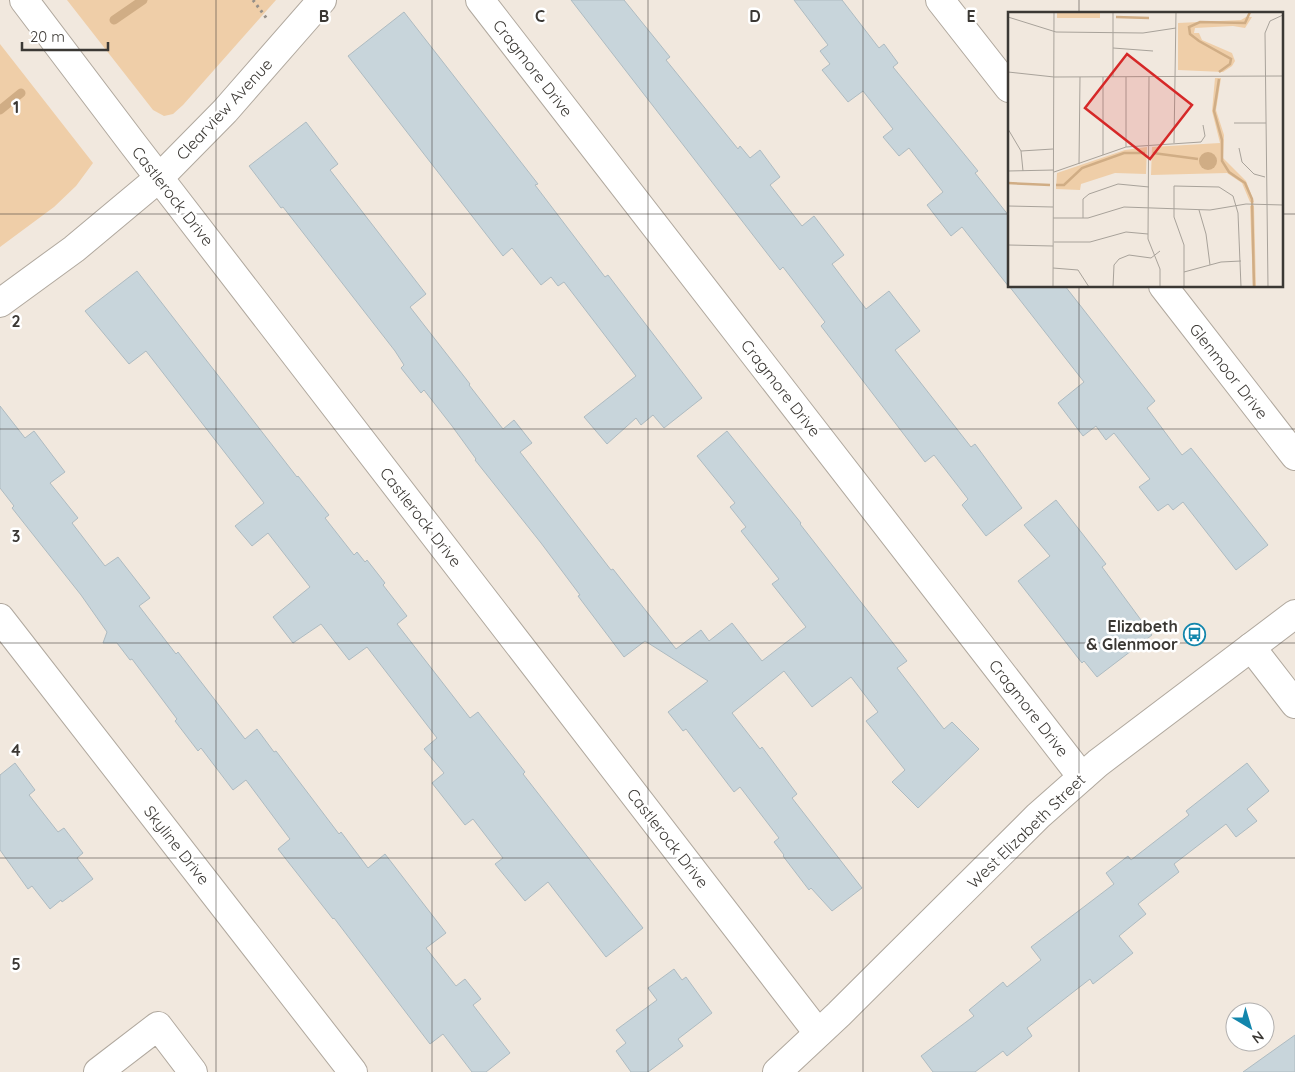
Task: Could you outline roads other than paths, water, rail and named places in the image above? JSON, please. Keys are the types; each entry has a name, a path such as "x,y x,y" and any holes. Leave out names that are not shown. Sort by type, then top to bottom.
{"street":[{"name":"Castlerock Drive","path":"24,0 818,1033"},
{"name":"Clearview Avenue","path":"0,303 74,250 160,178 225,111 322,0"},
{"name":"Cragmore Drive","path":"480,0 1082,777"},
{"path":"940,0 1008,87"},
{"name":"Glenmoor Drive","path":"1165,288 1295,456"},
{"name":"West Elizabeth Street","path":"777,1072 839,1014 1038,816 1098,762 1295,614"},
{"name":"Skyline Drive","path":"0,618 353,1072"},
{"path":"1252,647 1295,704"},
{"path":"98,1072 158,1026 194,1072"}],"waterway":[{"path":"114,20 143,0"},
{"path":"0,110 21,93"}],"place":[{"name":"Elizabeth & Glenmoor","path":"1194,635"}]}
